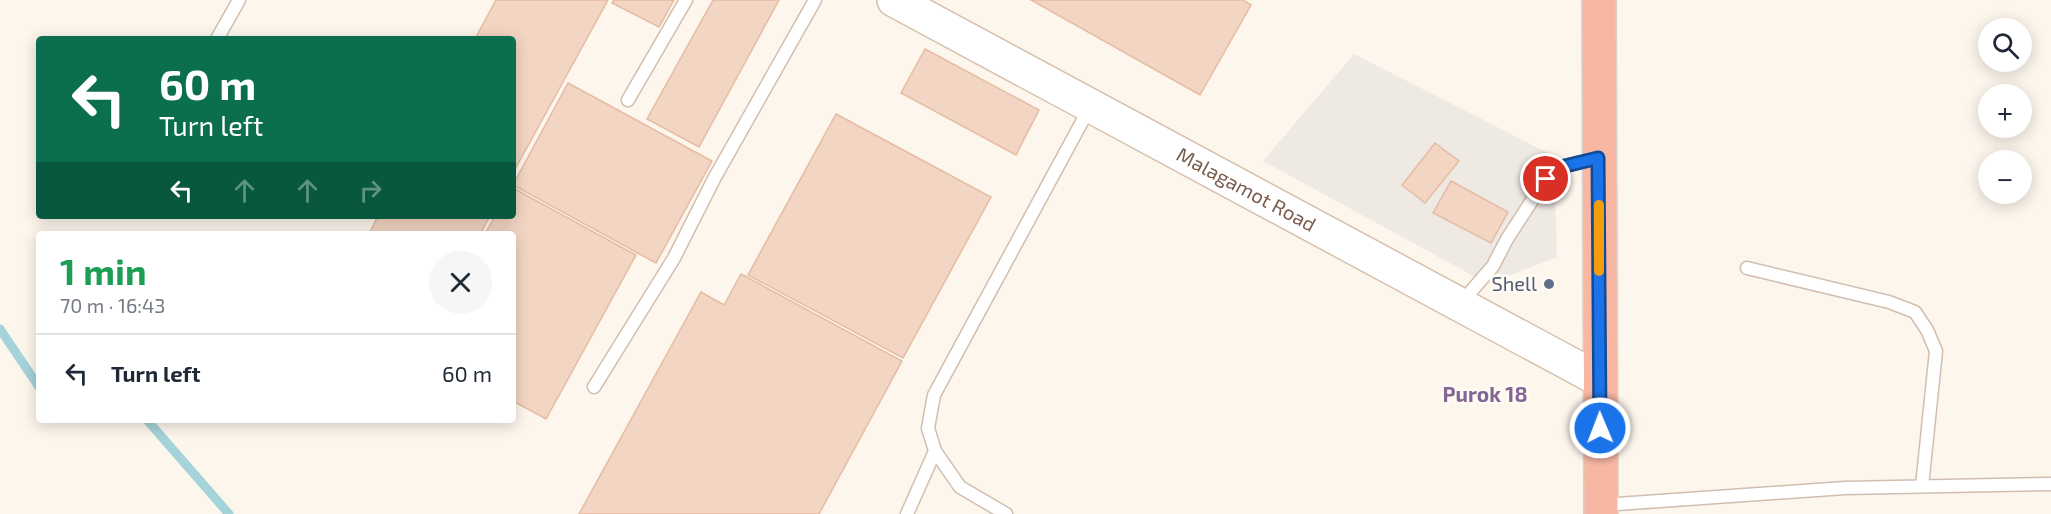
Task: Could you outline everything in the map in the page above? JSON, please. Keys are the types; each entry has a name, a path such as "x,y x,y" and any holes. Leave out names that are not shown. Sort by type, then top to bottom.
{"highway":[{"path":"1599,0 1601,509"}],"street":[{"name":"Malagamot Road","path":"894,0 1458,306 1600,380"}],"lane":[{"path":"219,36 240,0"},
{"path":"628,100 686,0"},
{"path":"594,387 674,258 715,177 815,0"},
{"path":"1006,514 960,487 935,451 928,428 934,395 1090,106"},
{"path":"1458,306 1494,266 1507,239 1546,179 1565,166 1598,158"},
{"path":"1747,268 1888,302 1915,312 1927,330 1936,351 1923,486"},
{"path":"908,514 935,451"},
{"path":"1601,509 1845,488 2051,484"}],"shaded area":[{"path":"1354,54 1554,156 1557,257 1488,284 1263,161"}],"building":[{"path":"496,0 608,0 516,168 516,36 477,36"},
{"path":"614,0 674,0 659,27 612,3"},
{"path":"713,0 779,0 699,147 647,119"},
{"path":"1031,0 1243,0 1251,5 1200,95"},
{"path":"925,49 1039,110 1016,155 901,93"},
{"path":"568,83 712,161 656,263 516,187 516,179"},
{"path":"836,114 991,197 903,358 748,275"},
{"path":"1435,143 1459,161 1425,203 1402,185"},
{"path":"1451,181 1508,212 1491,243 1433,213"},
{"path":"516,190 636,255 546,419 516,403 516,231 487,231 493,219 516,219"},
{"path":"376,219 488,219 482,231 370,231"},
{"path":"741,274 902,361 819,514 579,514 701,292 724,305"}],"waterway":[{"path":"0,329 36,383"},
{"path":"150,423 229,514"}],"slow traffic":[{"path":"1599,205 1599,271"}],"place":[{"name":"Shell","path":"1549,284"}],"district":[{"name":"Purok 18","path":"1485,395"}],"route":[{"path":"1546,179 1565,166 1598,158 1600,428"}]}
